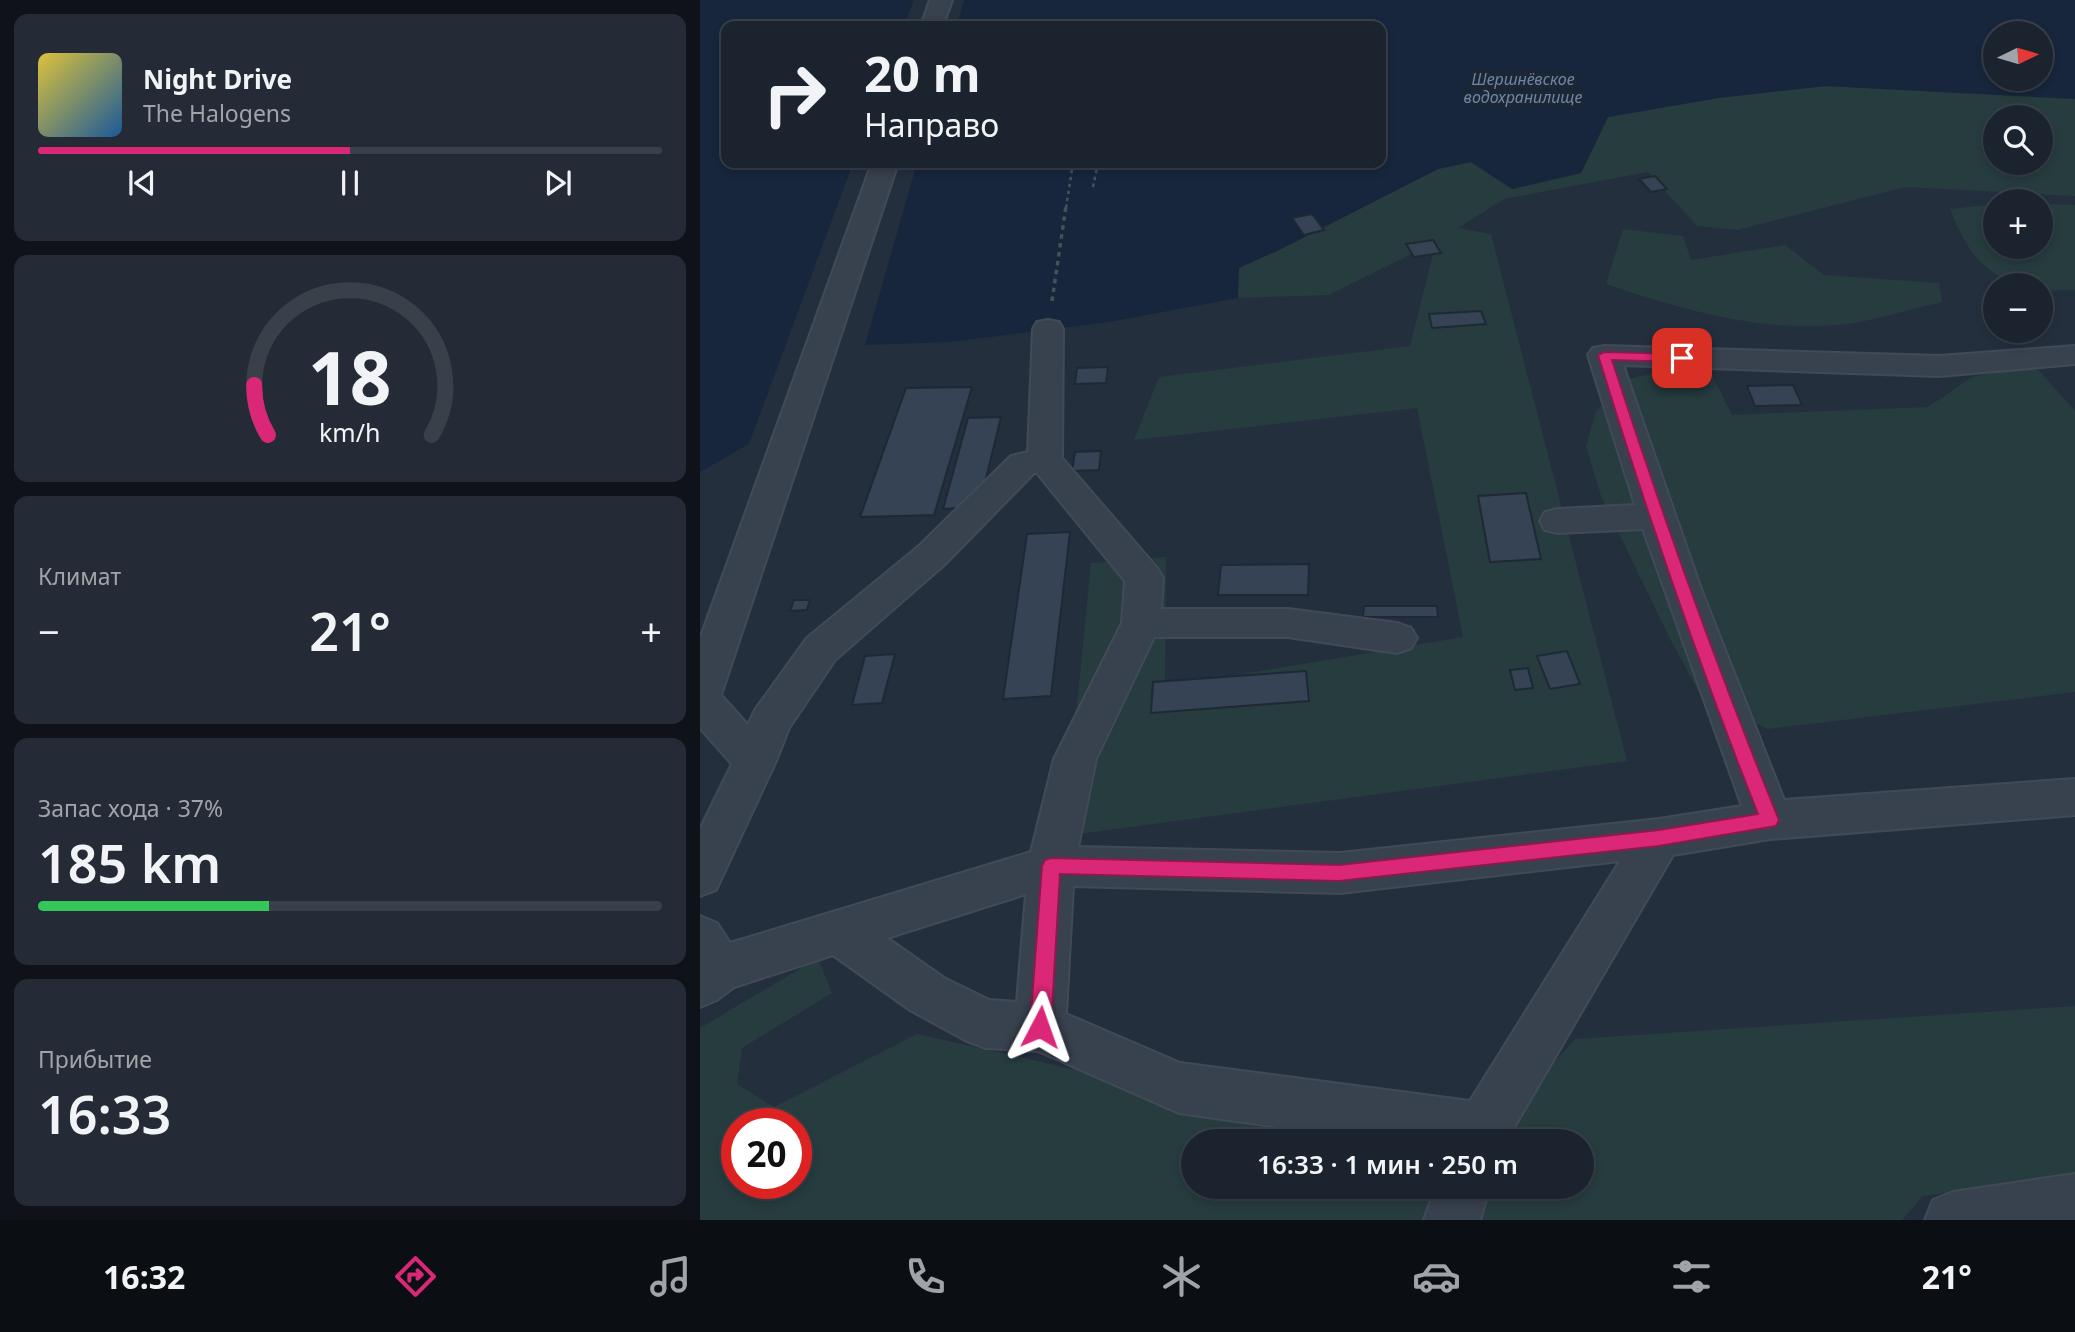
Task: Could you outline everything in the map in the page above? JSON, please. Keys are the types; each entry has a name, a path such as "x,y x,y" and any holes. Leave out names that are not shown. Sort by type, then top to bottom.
{"lane":[{"path":"934,21 941,0"},
{"path":"755,761 700,698 883,168"},
{"path":"1040,1027 1051,866 1075,759 1141,623 1144,578 1045,460 1048,329"},
{"path":"1770,820 1718,691 1655,516 1604,355 1939,366 2075,355"},
{"path":"700,876 755,761 770,722 821,649 932,555 1023,464 1045,460"},
{"path":"1559,521 1655,516"},
{"path":"1141,623 1288,623 1397,638"},
{"path":"706,964 838,931 1051,866 1339,873 1659,838 1770,820 2075,797"},
{"path":"1485,1129 1659,838"},
{"path":"838,931 927,995 985,1024 1040,1027 1180,1088 1443,1129"},
{"path":"1452,1220 1459,1199"},
{"path":"1953,1220 2075,1201"}],"path":[{"path":"1048,329 1072,168"},
{"path":"1093,187 1097,168"}],"green space":[{"path":"1826,86 2075,99 2075,196 2053,195 2053,189 1983,191 1906,187 1737,230 1697,226 1648,172 1504,199 1458,228 1491,234 1627,761 1064,836 1091,563 1166,557 1165,687 1463,637 1417,408 1134,440 1159,377 1410,346 1436,242 1329,295 1238,298 1238,268 1438,169 1471,162 1512,189 1581,173 1608,117 1718,98"},
{"path":"2053,204 2075,205 2075,290 2053,291 2053,273 1994,273 1972,252 1950,209 1983,205 1983,259 2053,259"},
{"path":"1623,229 1683,236 1691,260 1785,245 1824,275 1939,283 1942,302 1850,323 1808,326 1749,322 1691,310 1606,284"},
{"path":"1705,361 1732,415 1928,407 1972,377 2034,365 2075,411 2075,692 1768,729 1700,694 1669,637 1601,496 1586,446 1595,414 1620,381"},
{"path":"818,958 832,993 742,1048 737,1084 774,1107 917,1034 1338,1129 1181,1129 1181,1199 1428,1199 1427,1220 700,1220 700,1028"},
{"path":"2075,1006 2075,1175 1923,1196 1902,1220 1472,1220 1481,1199 1594,1199 1594,1129 1508,1129 1520,1099 1575,1039"}],"water":[{"path":"700,0 914,0 906,21 721,21 721,168 851,168 749,444 700,472"},
{"name":"Шершнёвское водохранилище","path":"964,0 2075,0 2075,99 1826,86 1718,98 1608,117 1581,173 1512,189 1471,162 1438,169 1239,268 1238,298 1109,322 950,342 865,345 916,168 1386,168 1386,21 958,21"}],"building":[{"path":"1655,176 1667,189 1651,192 1639,179"},
{"path":"1312,214 1324,230 1304,235 1292,218"},
{"path":"1433,240 1441,253 1414,257 1406,244"},
{"path":"1481,311 1486,324 1432,328 1429,314"},
{"path":"1108,367 1106,383 1075,384 1077,368"},
{"path":"1793,385 1802,405 1755,406 1747,386"},
{"path":"972,387 934,515 860,517 906,388"},
{"path":"1001,417 979,507 943,509 968,418"},
{"path":"1101,451 1099,470 1072,471 1075,452"},
{"path":"1526,493 1541,559 1490,562 1478,496"},
{"path":"1070,532 1051,696 1003,699 1027,534"},
{"path":"1309,564 1308,595 1218,595 1221,565"},
{"path":"794,600 810,600 807,610 790,611"},
{"path":"1364,606 1437,606 1438,617 1363,617"},
{"path":"1567,651 1580,684 1550,689 1537,656"},
{"path":"895,654 882,703 852,705 865,656"},
{"path":"1528,668 1533,688 1515,690 1510,670"},
{"path":"1306,671 1309,701 1151,713 1153,682"}],"route":[{"path":"1040,1027 1051,866 1339,873 1659,838 1770,820 1718,691 1655,516 1604,355 1682,358"}]}
